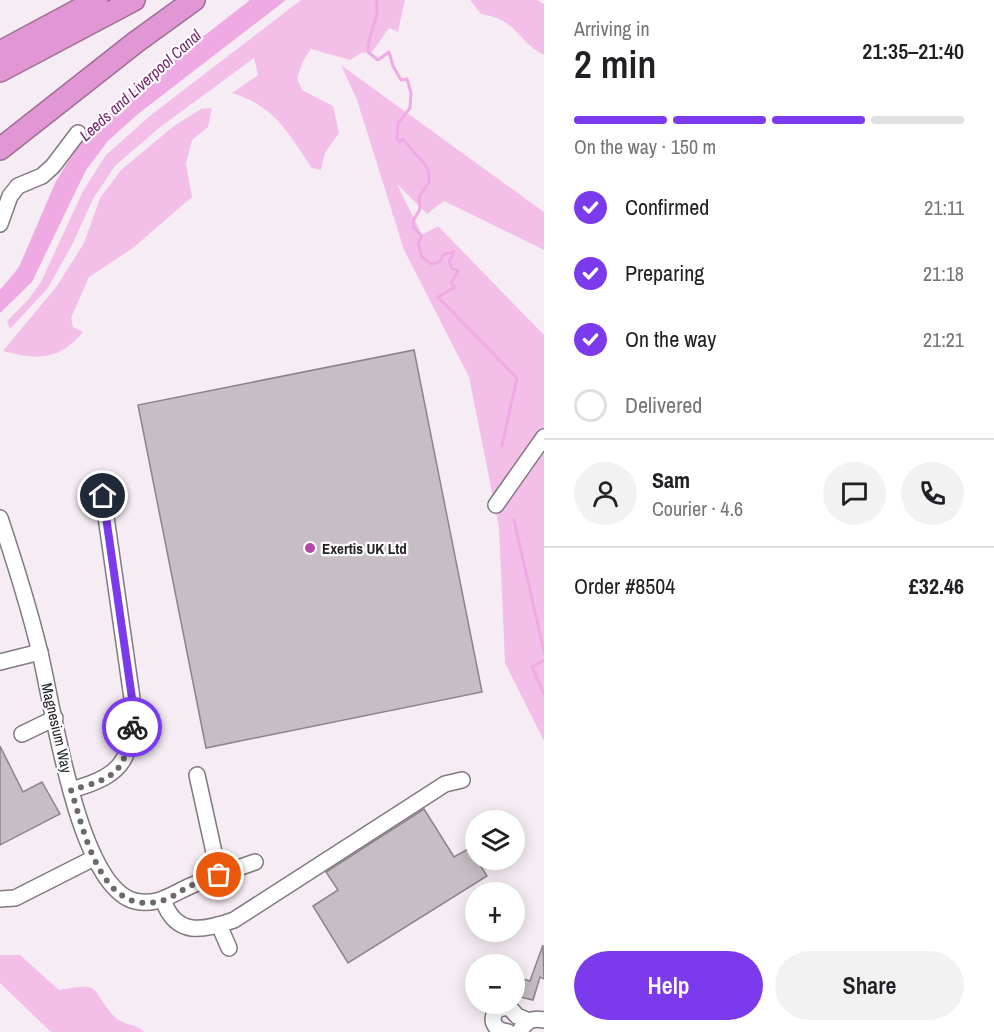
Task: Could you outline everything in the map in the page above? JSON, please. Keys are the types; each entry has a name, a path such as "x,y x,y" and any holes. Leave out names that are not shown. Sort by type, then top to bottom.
{"highway":[{"path":"0,52 98,0"},
{"path":"0,71 134,0"},
{"path":"0,149 127,49 194,0"}],"street":[{"path":"0,224 10,196 18,186 42,176 53,166 78,133"},
{"path":"496,505 544,437"},
{"path":"71,790 110,776 120,767 127,757 132,724 132,698 103,496"},
{"name":"Magnesium Way","path":"0,518 40,652 71,790 94,858 106,881 123,897 142,903 163,900 189,886 255,862"},
{"path":"0,662 40,652"},
{"path":"22,734 55,718"},
{"path":"197,775 219,875"},
{"path":"163,900 168,914 179,925 194,929 219,925 254,909 364,834 445,784 462,780"},
{"path":"0,899 15,898 94,858"},
{"path":"219,925 229,948"},
{"path":"508,1032 499,1030 493,1024 493,1016 497,1009 509,1007 517,1016 534,1022"}],"shaded area":[{"path":"250,0 286,0 138,114 108,141 86,170 32,282 0,313 0,290 19,267 56,181 85,135 115,105"},
{"path":"301,0 405,0 398,32 389,28 372,52 361,53 350,60 311,49 303,61 297,78 302,90 333,106 339,133 325,153 321,170 312,168 287,132 270,113 259,105 232,93 258,75 254,58 159,128 115,166 93,199 73,243 48,288 10,329 7,321 28,300 41,282 83,191 106,155 151,115"},
{"path":"470,0 537,0 544,4 544,55 503,21 481,14"},
{"path":"341,65 544,212 544,250 444,201 427,214 397,184 422,235 438,226 544,335 544,741 505,663 499,527 469,377 404,250 357,100"},
{"path":"212,108 208,127 192,140 186,164 192,197 133,248 89,277 71,318 73,327 83,332 65,348 47,356 26,356 3,351 57,286 84,243 100,198 121,170 174,126 201,109"},
{"path":"0,955 20,955 59,990 90,987 95,990 118,1020 144,1032 51,1032 0,983"}],"building":[{"name":"Exertis UK Ltd","path":"414,350 482,692 206,748 138,405"},
{"path":"0,746 23,792 42,782 60,814 0,845"},
{"path":"424,809 454,857 465,851 465,870 483,870 487,876 477,882 465,882 465,890 348,963 313,906 338,890 326,872"},
{"path":"543,945 544,979 540,977 533,1000 525,998 525,980 530,981"}],"waterway":[{"path":"376,0 377,14 368,52 378,60 389,52 393,66 401,80 407,79 411,93 410,108 398,123 397,139 400,142 403,139 426,166 429,173 429,182 419,197 420,209 413,221 414,228 422,236 418,243 422,257 432,264 439,262 444,254 454,252 449,262 452,268 458,271 451,283 455,287 438,297 517,378 502,446"},
{"path":"514,520 544,652"},
{"path":"544,660 532,667 544,694"}],"way so far":[{"path":"132,727 127,757 120,767 110,776 91,785 71,790 90,848 106,881 123,897 142,903 163,900 189,886 219,875"}],"place":[{"name":"Exertis UK Ltd","path":"310,548"}],"route":[{"path":"103,496 132,698 132,727"}],"water label":[{"name":"Leeds and Liverpool Canal","path":"140,85"}]}
